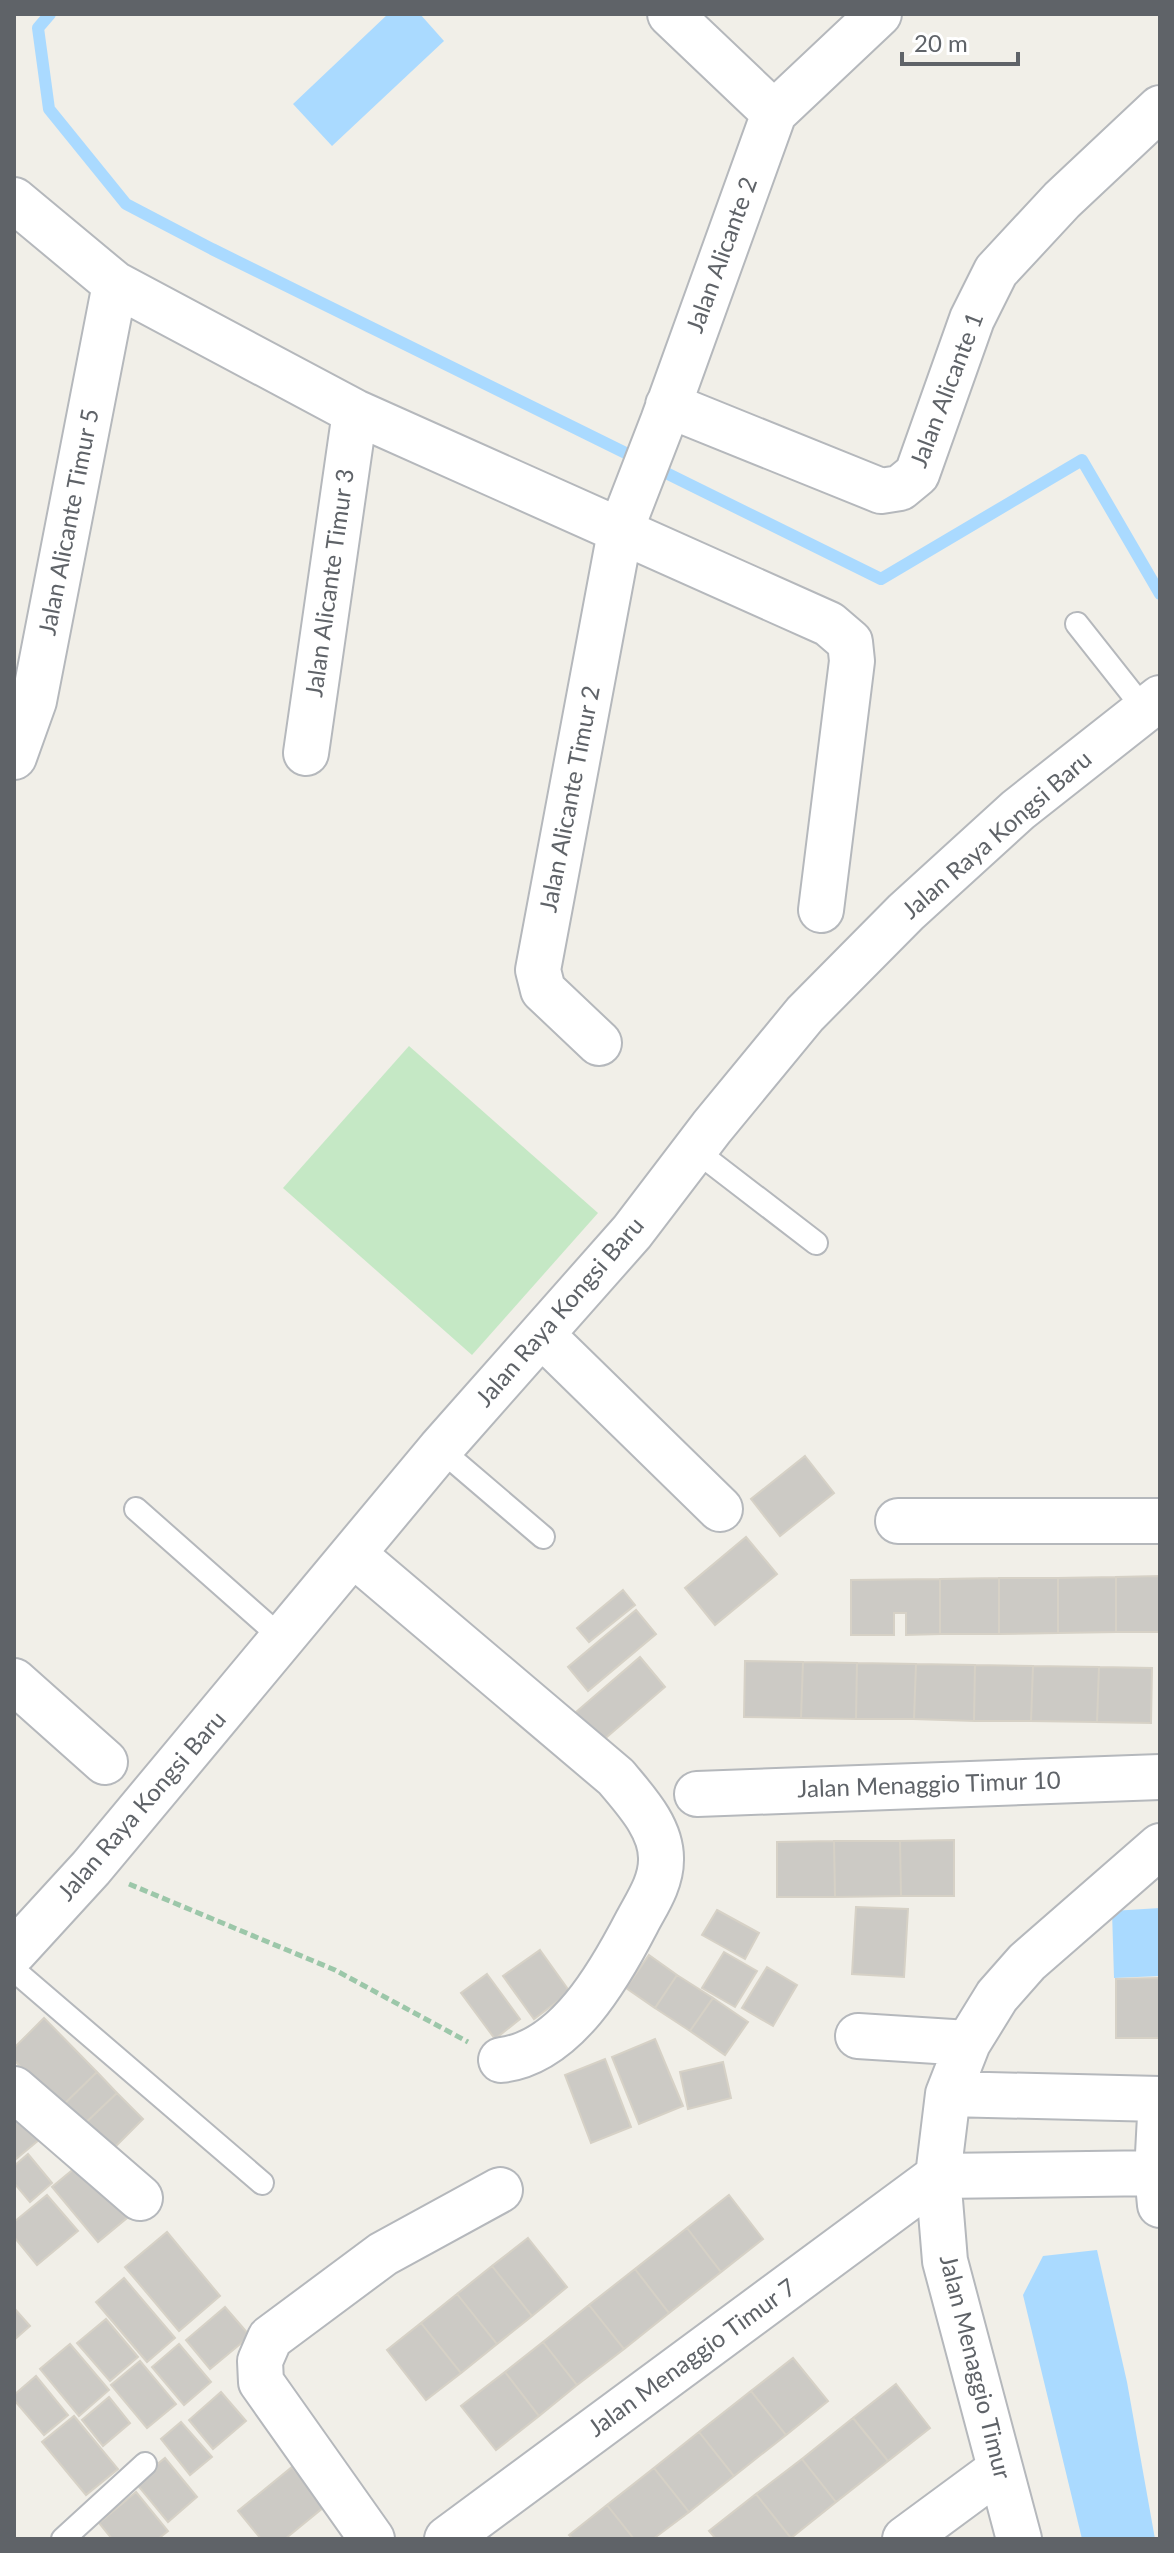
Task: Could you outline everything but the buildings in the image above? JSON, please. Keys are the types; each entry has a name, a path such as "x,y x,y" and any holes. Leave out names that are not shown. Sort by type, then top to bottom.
{"street":[{"path":"670,14 774,113"},
{"name":"Jalan Alicante 2","path":"625,522 774,113 879,14"},
{"name":"Jalan Alicante 1","path":"666,413 881,491 900,488 917,474 972,319 996,271 1062,200 1160,108"},
{"path":"14,200 115,284 355,412 625,522 829,624 850,642 852,661 822,906"},
{"name":"Jalan Alicante Timur 5","path":"14,757 34,701 115,284"},
{"name":"Jalan Alicante Timur 3","path":"306,753 355,412"},
{"name":"Jalan Alicante Timur 2","path":"599,1043 543,990 538,970 625,522"},
{"name":"Jalan Raya Kongsi Baru","path":"14,1952 91,1868 440,1449 632,1232 805,1014 906,912 1018,810 1152,704"},
{"path":"542,1335 720,1509"},
{"path":"898,1521 1160,1521"},
{"path":"353,1554 616,1777 648,1820 660,1845 662,1861 654,1891 617,1960 578,2015 555,2036 525,2055 501,2060"},
{"path":"14,1681 105,1762"},
{"name":"Jalan Menaggio Timur 10","path":"697,1794 1160,1777"},
{"name":"Jalan Menaggio Timur","path":"1019,2539 945,2261 938,2176 948,2094 968,2043 997,1996 1027,1962 1160,1846"},
{"path":"858,2036 968,2043"},
{"path":"14,2089 140,2198"},
{"path":"948,2094 1160,2099"},
{"path":"938,2176 1159,2184 1160,2116"},
{"name":"Jalan Menaggio Timur 7","path":"447,2539 938,2176"},
{"path":"372,2539 261,2382 260,2361 270,2338 383,2254 500,2190"},
{"path":"905,2539 1000,2469"}],"lane":[{"path":"1077,624 1152,704"},
{"path":"695,1150 816,1243"},
{"path":"440,1449 543,1537"},
{"path":"136,1509 283,1639"},
{"path":"14,1970 262,2183"},
{"path":"63,2539 145,2464"}],"path":[{"path":"91,1868 335,1970 501,2060"}],"green space":[{"path":"409,1046 598,1213 472,1355 283,1188"}],"water":[{"path":"388,14 420,14 444,41 332,146 293,104"},
{"path":"1160,1908 1160,1976 1114,1978 1112,1911"},
{"path":"1097,2250 1127,2382 1155,2539 1082,2539 1023,2295 1043,2256"}],"waterway":[{"path":"50,14 38,28 49,109 126,204 212,249 881,579 1082,460 1160,594"}]}
